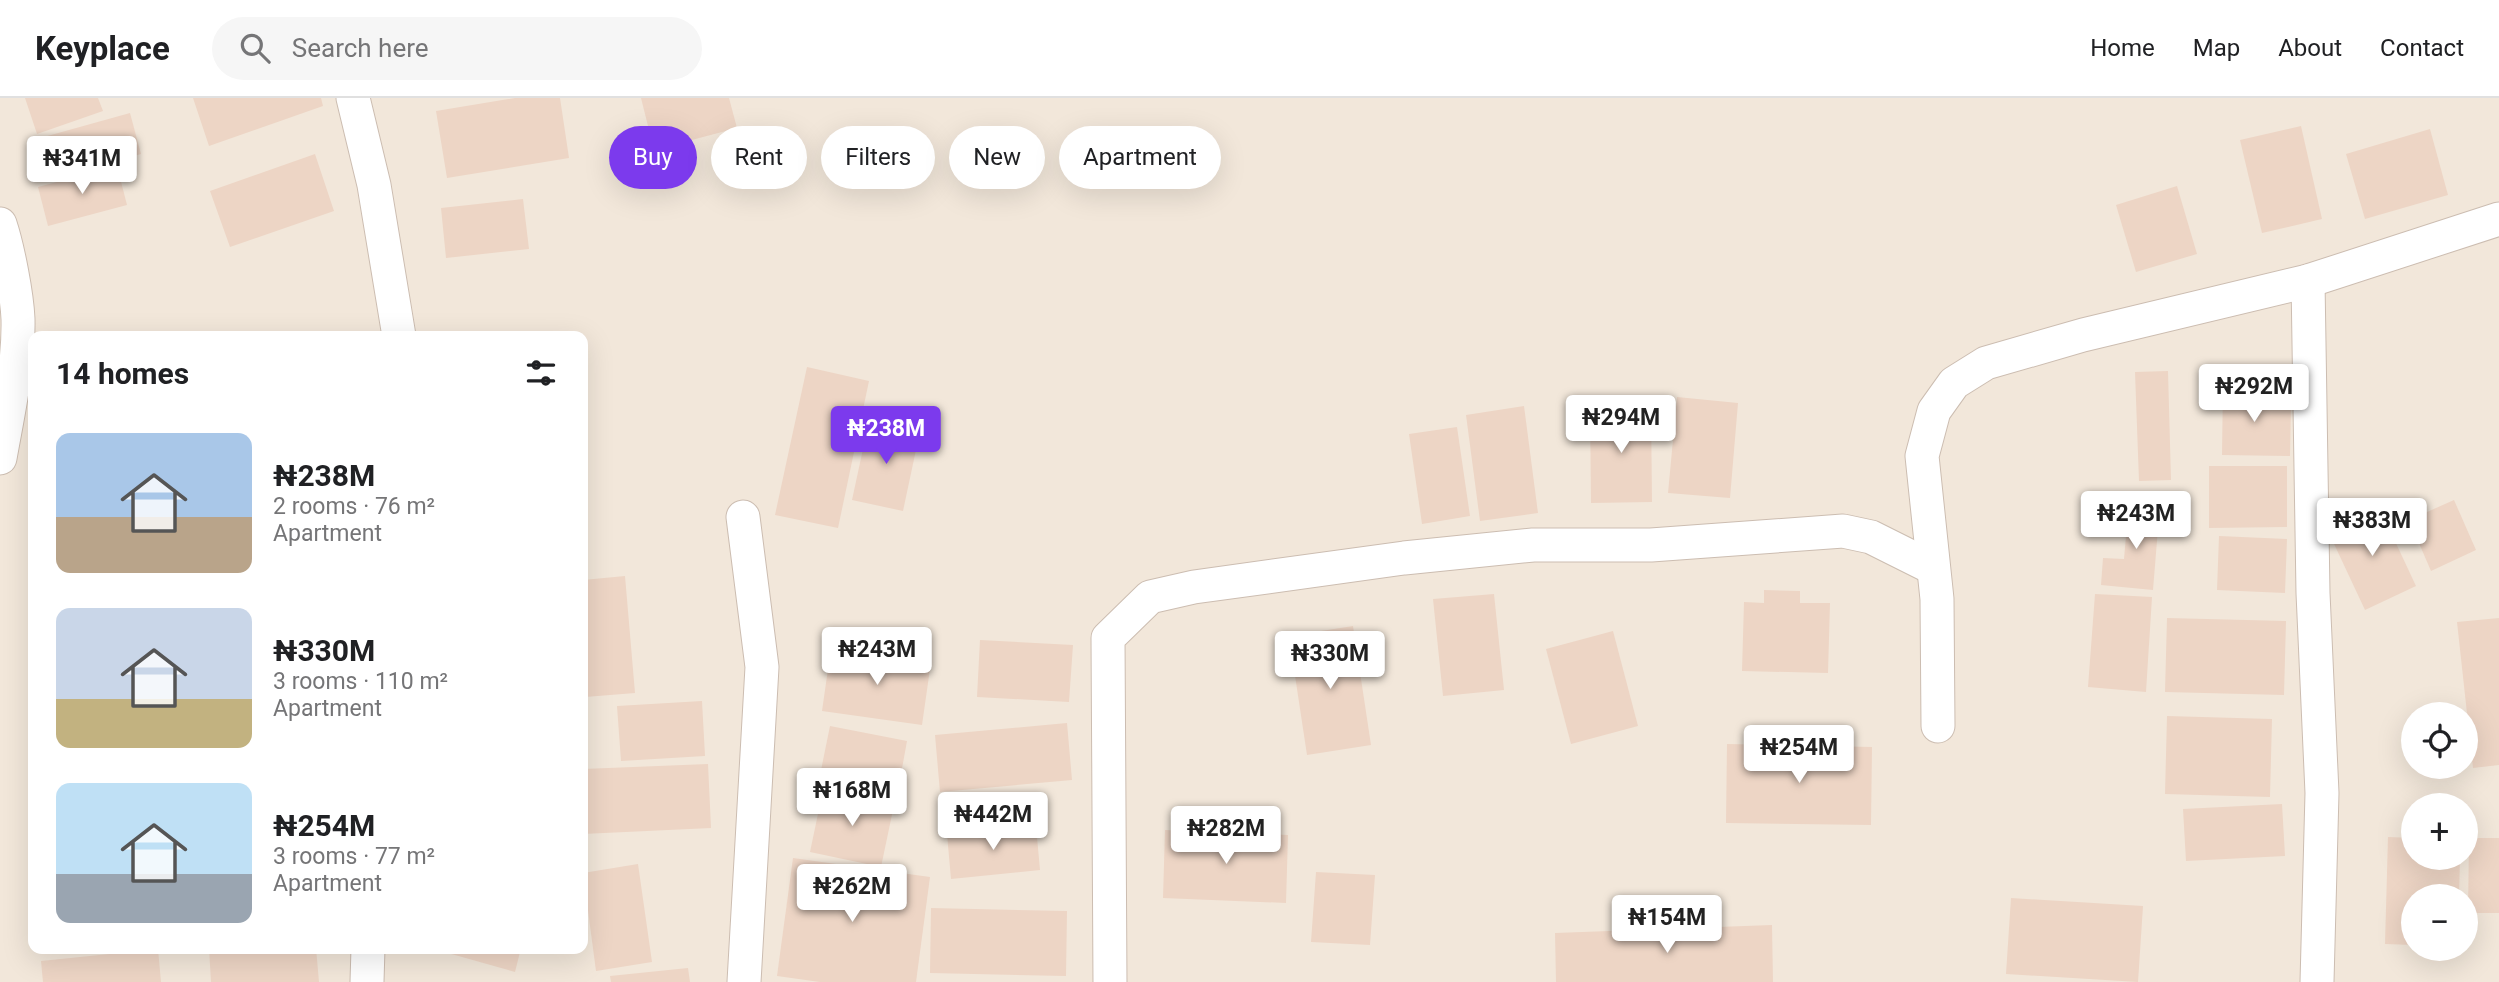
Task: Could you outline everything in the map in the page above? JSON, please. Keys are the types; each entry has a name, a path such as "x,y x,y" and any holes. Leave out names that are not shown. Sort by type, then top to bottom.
{"street":[{"path":"354,98 374,185 398,331"},
{"path":"1938,726 1937,599 1922,456 1934,411 1954,383 1986,363 2059,342 2308,281 2499,219"},
{"path":"0,224 5,238 18,318 13,379 0,458"},
{"path":"2308,281 2313,593 2322,793 2317,982"},
{"path":"743,517 762,667 744,982"},
{"path":"1110,982 1108,638 1150,597 1194,587 1339,567 1534,545 1651,545 1843,531 1871,537 1933,568"},
{"path":"368,954 368,982"}],"shaded area":[{"path":"0,98 2499,98 2499,982 0,982"}],"building":[{"path":"25,98 98,98 103,111 37,134"},
{"path":"193,98 321,98 323,106 209,146"},
{"path":"515,98 560,98 569,158 447,178 436,111"},
{"path":"641,98 729,98 736,126 711,126 711,135 697,139 697,126 648,126"},
{"path":"130,113 141,154 44,181 33,140"},
{"path":"2301,126 2322,219 2262,233 2240,140"},
{"path":"2430,129 2448,195 2365,219 2346,154"},
{"path":"315,154 334,211 230,247 210,191"},
{"path":"117,166 127,205 48,226 38,187"},
{"path":"2177,186 2197,254 2136,272 2116,205"},
{"path":"523,199 529,249 446,258 441,208"},
{"path":"807,367 869,381 838,528 775,515"},
{"path":"2168,371 2171,480 2139,481 2135,372"},
{"path":"2223,384 2254,384 2254,401 2291,402 2290,456 2222,455"},
{"path":"1677,397 1738,403 1730,498 1668,493"},
{"path":"1524,406 1538,513 1480,521 1466,415"},
{"path":"1651,407 1652,502 1591,503 1590,408"},
{"path":"869,421 920,431 903,511 852,500"},
{"path":"1457,427 1470,516 1422,524 1409,434"},
{"path":"2209,466 2287,466 2287,527 2209,528"},
{"path":"2454,500 2476,550 2431,571 2409,520"},
{"path":"2129,502 2160,504 2153,590 2101,585 2103,558 2124,559"},
{"path":"2379,507 2416,586 2365,610 2328,531"},
{"path":"2219,536 2287,539 2285,593 2217,590"},
{"path":"625,576 635,693 588,697 588,580"},
{"path":"1764,590 1800,591 1800,603 1830,603 1828,673 1742,671 1744,602 1764,603"},
{"path":"1494,594 1504,690 1443,696 1433,599"},
{"path":"2095,594 2152,597 2146,692 2088,687"},
{"path":"2167,618 2286,621 2284,695 2165,692"},
{"path":"2499,618 2499,765 2478,767 2478,702 2466,702 2457,622"},
{"path":"1353,626 1371,745 1307,755 1289,636"},
{"path":"1613,631 1638,726 1571,744 1546,649"},
{"path":"980,640 1073,645 1069,702 977,697"},
{"path":"831,648 931,662 922,725 822,711"},
{"path":"702,701 705,756 621,761 617,706"},
{"path":"2167,716 2272,719 2270,797 2165,794"},
{"path":"1067,723 1072,780 940,792 935,735"},
{"path":"830,726 907,741 897,796 819,780"},
{"path":"1727,744 1872,747 1871,825 1726,823"},
{"path":"708,764 711,828 588,834 588,769"},
{"path":"823,790 894,805 881,867 810,852"},
{"path":"2282,804 2285,856 2186,861 2183,809"},
{"path":"1036,826 1040,870 951,879 947,834"},
{"path":"1165,830 1288,835 1286,903 1163,898"},
{"path":"2388,837 2401,838 2401,870 2460,870 2459,884 2401,884 2401,945 2385,944"},
{"path":"2478,838 2499,838 2499,913 2478,913 2478,884 2468,884 2469,870 2478,870"},
{"path":"793,858 930,877 916,982 820,982 777,976"},
{"path":"638,864 652,962 596,971 588,911 588,872"},
{"path":"1316,872 1375,875 1370,945 1311,942"},
{"path":"2011,898 2143,906 2138,982 2006,974"},
{"path":"931,908 1067,911 1066,976 930,973"},
{"path":"1772,925 1773,982 1556,982 1555,933"},
{"path":"109,954 158,954 161,982 43,982 41,961"},
{"path":"209,954 317,954 319,982 211,982"},
{"path":"451,954 520,954 515,972"},
{"path":"688,968 690,982 611,982 610,976"}]}
